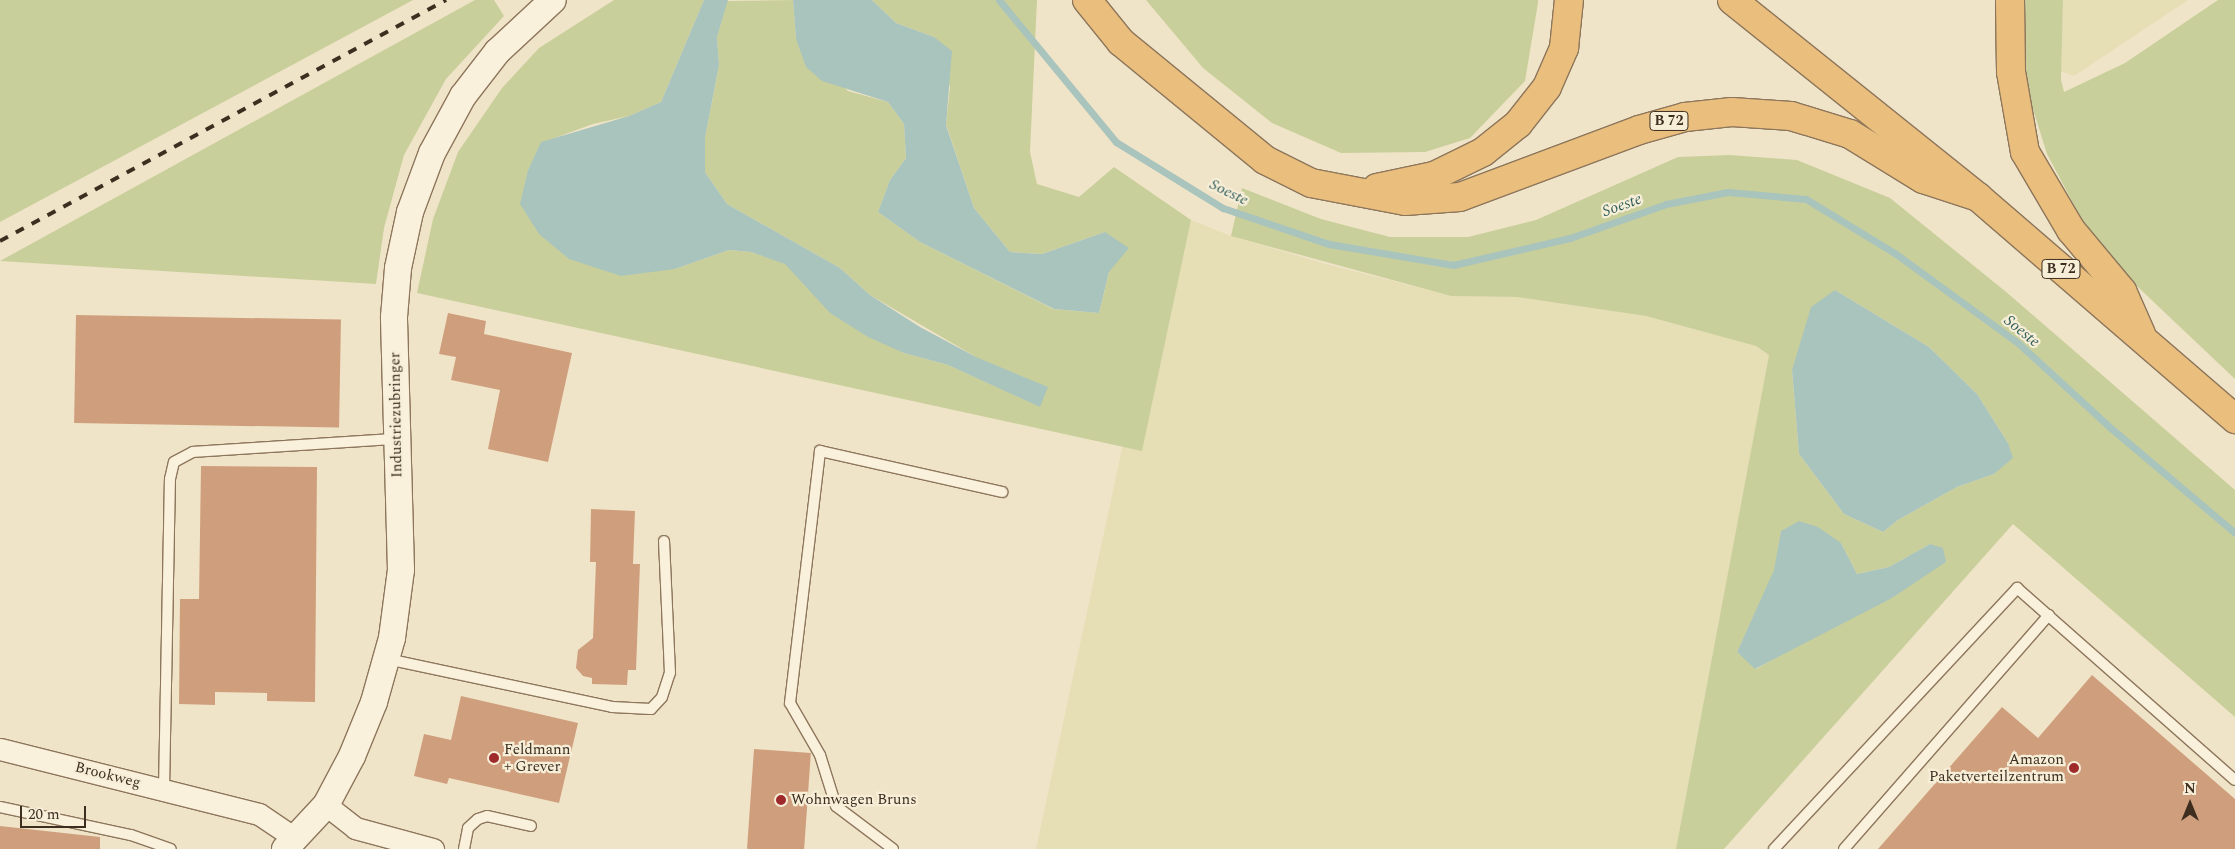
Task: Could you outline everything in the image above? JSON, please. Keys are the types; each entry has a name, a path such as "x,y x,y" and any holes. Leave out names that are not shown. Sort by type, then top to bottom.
{"highway":[{"path":"1087,0 1121,42 1265,160 1311,183 1356,191 1434,176 1484,152 1518,124 1546,87 1564,48 1569,0"},
{"name":"B 72","path":"1732,0 1978,197 2235,419"},
{"path":"2010,0 2011,72 2025,152 2071,230 2122,292 2143,340"},
{"name":"B 72","path":"1356,191 1405,201 1460,197 1639,130 1685,117 1732,112 1791,116 1850,134 1923,179 1978,197"}],"street":[{"name":"Industriezubringer","path":"290,844 326,805 352,756 374,702 386,659 401,570 396,439 395,308 400,260 410,212 432,153 463,96 497,52 553,0"},
{"name":"Brookweg","path":"0,750 259,814 290,844"},
{"path":"326,805 355,828 433,849"}],"lane":[{"path":"164,789 170,479 174,462 193,452 396,439"},
{"path":"893,849 836,806 820,754 790,703 820,452 1002,492"},
{"path":"386,659 612,708 650,709 662,697 670,673 664,541"},
{"path":"1774,849 2017,588 2235,780"},
{"path":"1844,849 2049,615"},
{"path":"0,807 131,835 172,849"},
{"path":"464,849 468,828 478,819 487,816 531,826"}],"shaded area":[{"path":"2063,0 2188,0 2074,76 2061,71"},
{"path":"1191,220 1231,236 1326,264 1451,296 1517,297 1646,316 1756,346 1769,355 1676,849 1036,849 1123,444 1142,450"}],"green space":[{"path":"0,0 413,0 0,222"},
{"path":"475,0 494,0 504,16 446,79 404,155 384,228 376,284 0,261"},
{"path":"614,0 704,0 661,102 629,116 593,124 541,143 528,170 675,269 729,250 751,252 785,263 804,282 904,353 948,365 1039,406 976,357 870,295 840,268 727,204 705,172 705,138 719,65 717,37 727,1 793,0 796,39 848,91 888,102 904,124 906,158 890,180 878,212 920,242 1053,309 1099,313 1109,272 1105,232 1042,254 1010,252 974,208 946,124 950,87 934,37 896,23 872,0 1037,0 1030,152 1037,184 1079,197 1114,167 1191,220 1142,451 417,293 433,219 458,152 502,88 539,48"},
{"path":"1146,0 1538,0 1538,3 1525,81 1470,138 1425,152 1341,153 1272,123 1203,68"},
{"path":"2021,0 2063,0 2061,80 2064,92 2125,63 2218,0 2235,0 2235,379 2122,272 2084,224 2047,154 2032,106 2024,64"},
{"path":"1730,155 1797,160 1890,198 2005,291 2235,490 2235,717 2013,524 1724,849 1676,849 1769,355 1756,346 1646,316 1517,297 1451,296 1231,236 1242,188 1321,219 1390,237 1468,237 1536,220 1678,157","holes":["1835,290 1929,347 1977,394 2008,443 1994,474 1957,487 1898,520 1883,532 1844,514 1799,454 1792,370","1781,531 1841,543 1857,574 1889,567 1930,544 1946,562 1756,669 1737,652 1775,570"]}],"water":[{"path":"704,0 728,0 717,37 719,65 705,138 705,172 727,204 840,268 870,295 920,327 976,357 1048,387 1040,407 948,365 904,353 868,337 830,313 785,264 751,252 729,250 675,269 621,276 569,259 539,234 520,204 528,170 541,142 629,116 661,102"},
{"path":"793,0 872,0 896,23 934,37 952,51 946,125 974,208 1010,252 1042,254 1105,232 1129,248 1109,272 1099,313 1054,309 920,242 878,212 890,180 906,158 904,124 888,102 822,81 806,67 796,39"},
{"path":"1835,290 1929,347 1977,394 2008,443 2013,458 1994,474 1957,487 1898,520 1883,532 1844,514 1799,454 1792,370 1811,307"},
{"path":"1799,521 1818,527 1841,543 1857,574 1889,567 1930,544 1943,548 1946,562 1892,598 1755,669 1737,652 1774,570 1781,531"}],"building":[{"path":"448,313 486,321 484,334 572,353 548,462 488,449 500,390 451,380 456,357 439,354"},
{"path":"76,315 341,320 339,428 74,423"},
{"path":"201,466 317,467 315,702 267,701 267,693 215,692 215,705 179,704 180,599 199,599"},
{"path":"591,509 635,511 633,564 640,564 636,670 628,670 627,685 592,684 592,678 583,676 576,668 578,650 593,638 596,562 590,562"},
{"name":"Amazon Paketverteilzentrum","path":"2092,675 2235,799 2235,849 1878,849 2002,707 2038,738"},
{"name":"Feldmann + Grever","path":"461,696 578,723 559,803 449,778 447,784 414,776 424,734 451,740"},
{"name":"Wohnwagen Bruns","path":"754,749 811,753 804,849 747,849"},
{"path":"0,826 100,837 100,849 0,849"}],"waterway":[{"name":"Soeste","path":"999,0 1116,142 1223,208 1329,244 1453,265 1570,238 1666,204 1728,192 1806,199 1896,254 2018,343 2112,429 2235,533"}],"railway":[{"path":"0,241 446,0"}],"place":[{"name":"Feldmann + Grever","path":"494,758"},
{"name":"Amazon Paketverteilzentrum","path":"2074,768"},
{"name":"Wohnwagen Bruns","path":"781,800"}]}
